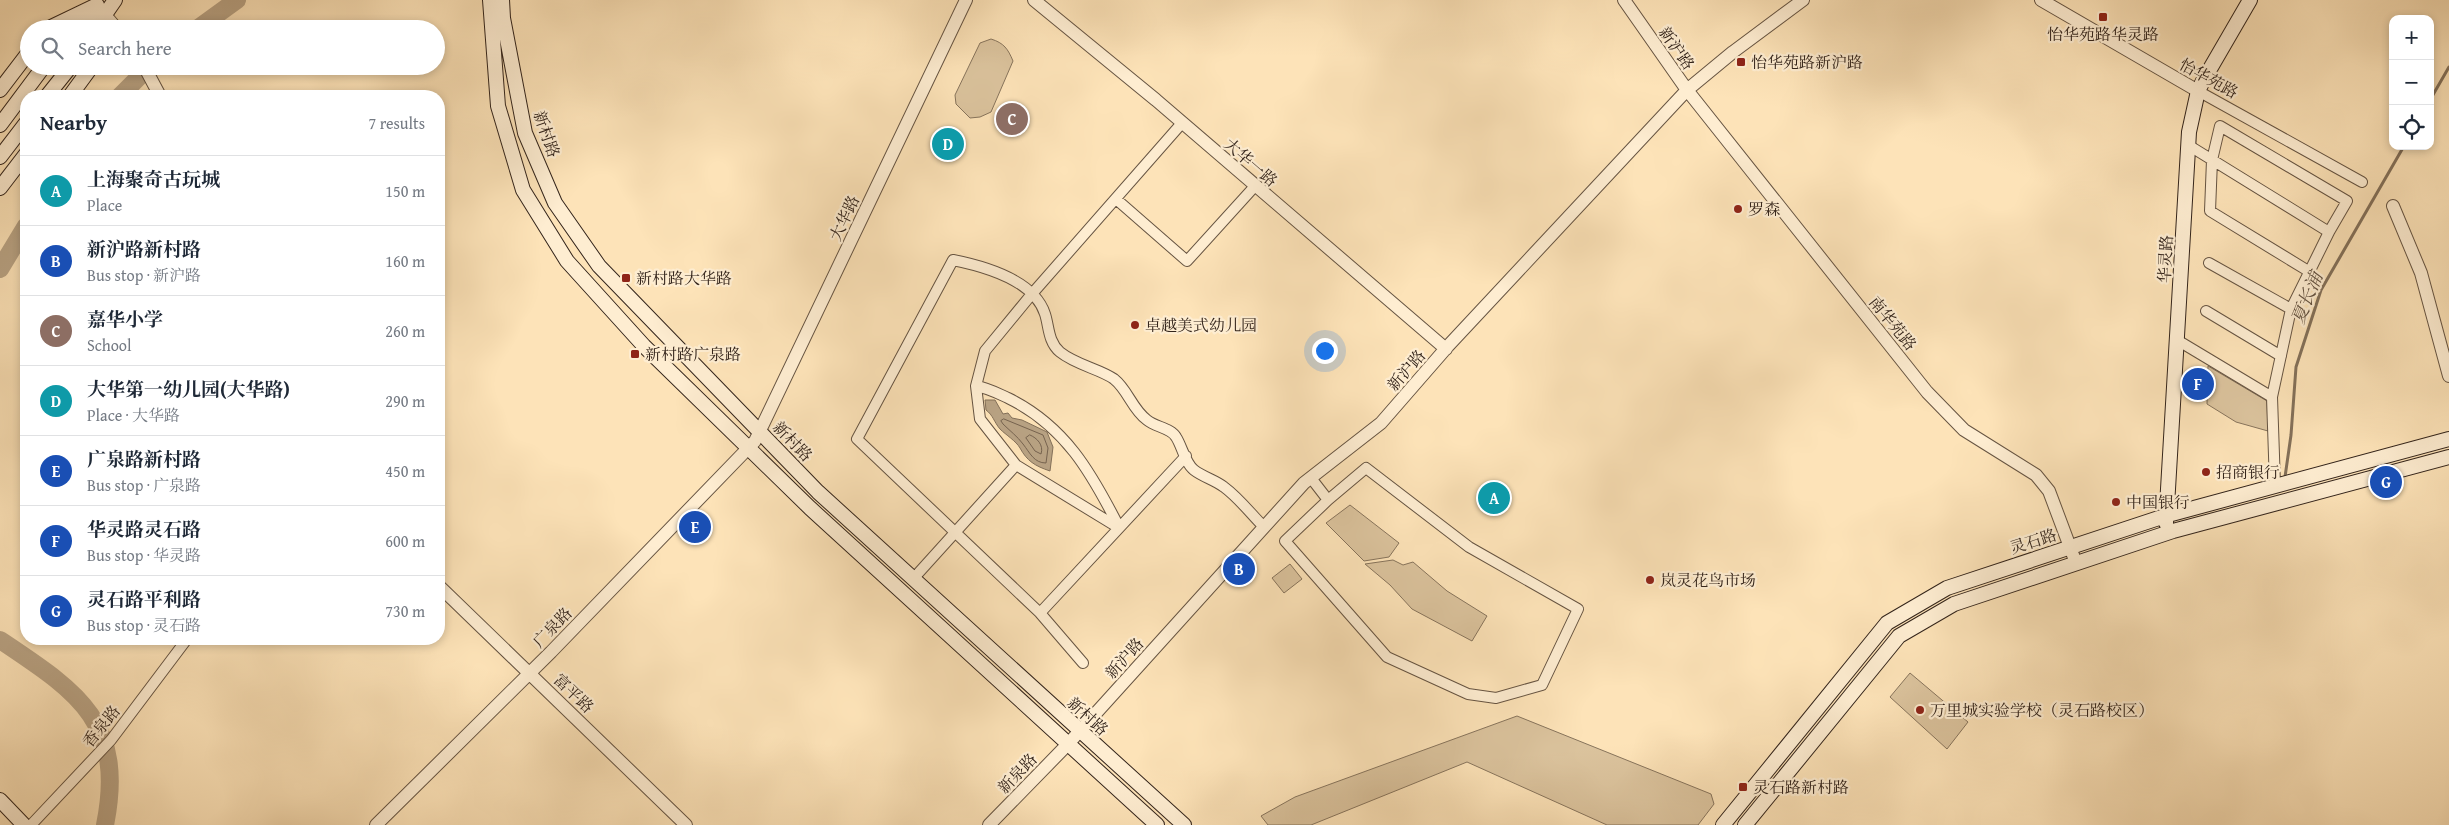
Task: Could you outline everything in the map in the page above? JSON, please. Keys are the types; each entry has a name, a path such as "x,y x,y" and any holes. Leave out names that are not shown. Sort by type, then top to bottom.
{"main road":[{"path":"66,20 115,0"},
{"name":"新村路","path":"490,0 498,106 523,190 567,261 644,346 810,508 1156,825"},
{"name":"新村路","path":"502,0 503,18 525,133 555,203 599,266 618,288 818,492 1079,732 1184,825"},
{"name":"华灵路","path":"2164,534 2168,514 2188,145 2198,91 2250,0"},
{"path":"84,20 99,5"},
{"path":"96,20 99,5"},
{"path":"99,5 100,20"},
{"path":"0,90 20,64"},
{"path":"26,90 37,75"},
{"path":"52,90 63,75"},
{"path":"74,90 85,75"},
{"path":"0,125 20,98"},
{"path":"0,157 20,131"},
{"path":"0,188 20,162"},
{"name":"灵石路","path":"1722,825 1887,622 1947,588 2168,514 2449,439"},
{"path":"1745,825 1899,636 1954,604 2164,534 2449,457"},
{"path":"0,800 24,825"}],"street":[{"name":"大华路","path":"749,449 760,432 966,0"},
{"name":"大华一路","path":"1034,0 1182,123 1446,349"},
{"name":"新沪路","path":"1068,744 1264,527 1311,478 1380,423 1686,90 1624,0"},
{"path":"1686,90 1803,0"},
{"name":"怡华苑路","path":"2041,0 2198,91 2362,182"},
{"path":"99,5 110,20"},
{"path":"149,75 158,90"},
{"name":"南华苑路","path":"1686,90 1927,392 1964,430 2036,476 2049,491 2076,563"},
{"path":"1119,528 1016,465 980,419 976,386 985,351 1030,295 1182,123"},
{"path":"2275,485 2272,397 2291,309 2310,272 2329,232 2348,200 2220,126 2212,160 2210,211 2310,272"},
{"path":"2188,145 2329,232"},
{"path":"1116,199 1187,261 1255,186"},
{"path":"2393,206 2421,273 2449,376"},
{"path":"1084,663 1040,612 857,440 953,260 983,266 1015,282 1030,295 1044,313 1048,332 1058,351 1082,366 1113,378 1126,392 1135,410 1148,422 1175,435 1192,469 1224,487 1264,527"},
{"path":"2209,262 2291,309"},
{"path":"2206,311 2281,356"},
{"path":"2177,340 2272,397"},
{"path":"976,386 986,387 1018,403 1048,423 1072,448 1095,480 1119,528"},
{"name":"广泉路","path":"376,825 530,673 749,449"},
{"path":"1040,612 1186,456"},
{"path":"913,579 1016,465"},
{"path":"1366,468 1468,547 1578,609 1542,685 1496,698 1468,694 1387,657 1284,541 1328,500 1366,468"},
{"path":"1311,478 1328,500"},
{"name":"富平路","path":"445,592 686,825"},
{"name":"香泉路","path":"31,825 99,754 182,645"},
{"name":"新泉路","path":"989,825 1068,744"}],"shaded area":[{"path":"991,39 1005,47 1013,61 991,112 980,117 970,118 956,104 955,95 980,43"},
{"path":"2208,366 2267,401 2268,431 2236,422 2207,404"},
{"path":"1350,505 1399,543 1389,557 1364,561 1326,523"},
{"path":"1393,560 1403,565 1413,562 1447,591 1487,616 1472,641 1412,609 1390,585 1365,564"},
{"path":"1290,564 1302,579 1284,593 1272,578"},
{"path":"1910,673 1968,722 1947,749 1890,697"},
{"path":"1517,716 1711,794 1714,804 1698,825 1607,825 1467,762 1311,825 1268,825 1261,816 1295,797"}],"water":[{"path":"985,400 995,400 1003,414 1008,413 1012,418 1022,420 1047,432 1053,447 1050,471 1029,460 1016,443 1000,429 986,410"}],"waterway":[{"path":"209,20 237,0"},
{"name":"夏长浦","path":"2434,93 2449,67"},
{"path":"126,90 141,75"},
{"name":"夏长浦","path":"2285,477 2291,435 2296,367 2321,290 2402,150"},
{"path":"0,269 20,236"},
{"path":"0,640 27,658 72,694 89,713 101,734 108,759 110,789 105,825"}],"place":[{"name":"怡华苑路华灵路","path":"2103,17"},
{"name":"怡华苑路新沪路","path":"1741,62"},
{"name":"嘉华小学","path":"1012,119"},
{"name":"大华第一幼儿园(大华路)","path":"948,144"},
{"name":"罗森","path":"1738,209"},
{"name":"新村路大华路","path":"626,278"},
{"name":"卓越美式幼儿园","path":"1135,325"},
{"name":"新村路广泉路","path":"635,354"},
{"name":"华灵路灵石路","path":"2198,384"},
{"name":"招商银行","path":"2206,472"},
{"name":"灵石路平利路","path":"2386,482"},
{"name":"上海聚奇古玩城","path":"1494,498"},
{"name":"中国银行","path":"2116,502"},
{"name":"广泉路新村路","path":"695,527"},
{"name":"新沪路新村路","path":"1239,569"},
{"name":"岚灵花鸟市场","path":"1650,580"},
{"name":"万里城实验学校（灵石路校区）","path":"1920,710"},
{"name":"灵石路新村路","path":"1743,787"}]}
